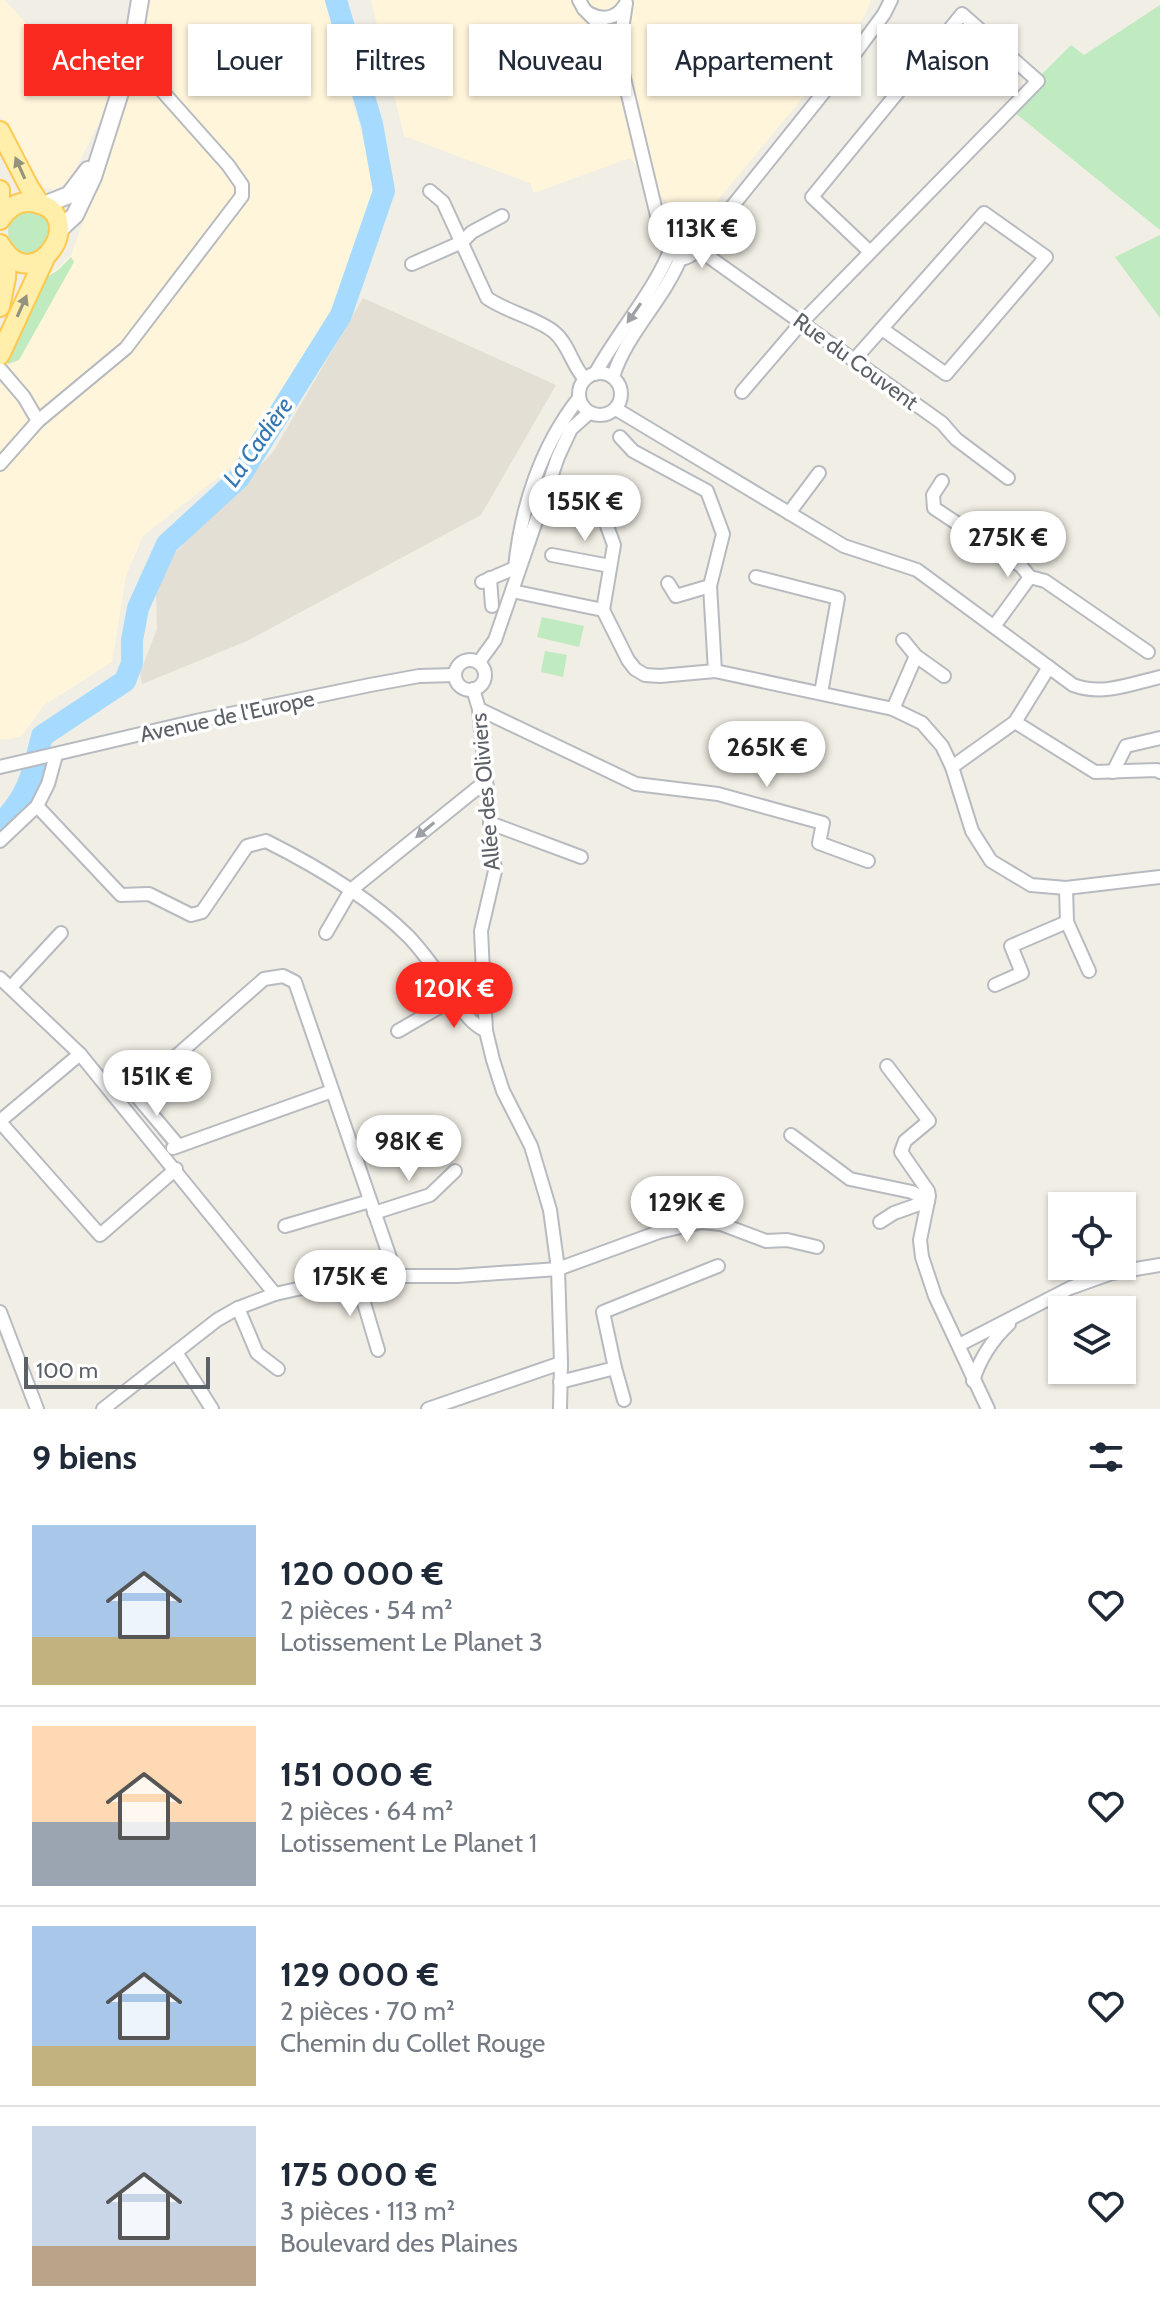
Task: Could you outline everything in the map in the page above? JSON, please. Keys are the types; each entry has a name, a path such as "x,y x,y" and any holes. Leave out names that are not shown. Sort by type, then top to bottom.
{"main road":[{"path":"136,24 140,0"},
{"path":"59,230 75,215 83,201 118,96"},
{"path":"0,220 15,204 25,201 42,204 69,195 83,180 114,109"},
{"path":"0,131 29,187 52,213 59,230 58,242 45,258 0,355"},
{"path":"0,190 0,213"},
{"path":"3,249 19,262 33,263 45,258"},
{"path":"0,307 6,278 3,249"}],"street":[{"path":"579,0 600,24"},
{"path":"675,254 691,256 699,247 853,56 891,0"},
{"path":"590,14 611,17 623,10 627,2"},
{"path":"623,24 627,2"},
{"path":"742,392 869,251 1038,81 962,14 812,197 869,251"},
{"path":"0,464 38,421 126,348 242,196 242,185 228,165 167,96"},
{"path":"613,377 619,357 671,283 675,254 659,224 628,96"},
{"path":"430,191 443,202 487,298 554,332 569,352 575,369 590,376 613,377 621,396 616,409 603,416 589,413 579,398"},
{"path":"654,204 675,224"},
{"path":"854,360 984,213 1046,257 946,374 882,329"},
{"path":"412,264 462,242 472,232 502,216"},
{"path":"666,236 675,224 685,223 695,227 718,223"},
{"path":"695,227 700,235 699,247"},
{"name":"Rue du Couvent","path":"699,247 942,423 956,439 1008,478"},
{"path":"512,591 523,518 545,451 559,423 579,398 581,385 675,254"},
{"path":"0,369 24,397 38,421"},
{"path":"616,409 844,546 917,570 1073,685 1088,691 1104,690 1160,677"},
{"path":"479,662 495,640 558,457 571,429 589,413"},
{"path":"620,437 633,451 707,491 723,534 710,586 715,671"},
{"path":"789,513 819,473"},
{"path":"942,481 933,495 934,508 1021,566 1030,577 1045,581 1148,652"},
{"path":"603,515 614,545 603,610 635,669 645,675 660,676 715,671 893,709 922,723 942,746 952,767 972,831 991,861 1031,885 1066,888 1160,877"},
{"path":"552,555 610,566"},
{"path":"506,610 489,608 486,580 515,568"},
{"path":"756,577 838,598 821,693"},
{"path":"995,625 1030,577"},
{"path":"668,583 676,596 710,586"},
{"path":"512,591 603,610"},
{"path":"903,640 916,656 944,676"},
{"path":"893,709 916,656"},
{"path":"470,659 479,662 485,676 481,685 473,689 460,686 455,675 461,662 470,659"},
{"path":"952,767 1015,722 1049,667"},
{"name":"Avenue de l'Europe","path":"0,767 196,721 370,685 419,676 455,675"},
{"name":"Allée des Oliviers","path":"473,689 479,709 495,871 481,931 486,1031 503,1091 531,1146 547,1197 558,1269 560,1409"},
{"path":"479,709 636,784 718,794 823,823 819,843 868,861"},
{"path":"1015,722 1095,772 1160,772"},
{"path":"1113,772 1126,746 1160,738"},
{"path":"0,841 37,806 52,756"},
{"path":"326,933 351,890 486,781"},
{"path":"37,806 121,895 149,894 191,915 202,912 247,846 266,841 351,890 409,938 471,1022 486,1031"},
{"path":"490,823 581,857"},
{"path":"1066,888 1067,922 1089,971"},
{"path":"995,985 1022,973 1011,946 1067,922"},
{"path":"11,987 61,933"},
{"path":"177,1144 134,1093 264,979 283,976 295,982 396,1275"},
{"path":"0,978 80,1054 275,1294"},
{"path":"398,1031 455,998 464,1001 484,997"},
{"path":"80,1054 0,1122 100,1235 176,1169"},
{"path":"887,1066 929,1121 905,1141 901,1152 928,1191 920,1240 922,1257 935,1296 988,1409"},
{"path":"163,1154 177,1144 332,1091"},
{"path":"791,1135 850,1179 912,1192 928,1201"},
{"path":"285,1226 430,1195 455,1171"},
{"path":"880,1222 894,1213 928,1201"},
{"path":"103,1409 217,1320 275,1294 356,1276 457,1276 558,1269 659,1232 702,1222 721,1224 766,1241 787,1240 817,1247"},
{"path":"959,1345 1070,1288 1112,1273 1160,1265"},
{"path":"624,1400 603,1312 718,1266"},
{"path":"356,1276 378,1350"},
{"path":"238,1308 257,1353 278,1369"},
{"path":"0,1312 37,1409"},
{"path":"973,1381 988,1346 1016,1317"},
{"path":"176,1352 212,1409"},
{"path":"428,1409 561,1372 615,1368"},
{"path":"452,1409 561,1372"}],"shaded area":[{"path":"0,0 5,0 26,24 24,96 112,96 69,182 54,190 43,187 0,116"},
{"path":"139,0 326,0 332,24 327,24 327,96 352,96 377,191 335,314 252,451 143,536 126,576 112,662 44,705 21,737 0,740 0,364 41,278 57,269 71,255 118,96 172,96 172,24 135,24"},
{"path":"371,0 871,0 859,24 647,24 647,96 804,96 704,217 673,210 630,158 534,193 530,183 404,136 394,96 453,96 453,24 377,24"},
{"path":"363,298 556,385 481,515 247,641 142,684 140,673 157,629 156,591 164,564 273,452"}],"green space":[{"path":"1160,5 1160,230 1015,113 1045,80 1041,75 1071,45 1084,55"},
{"path":"30,210 45,217 52,232 45,247 30,254 15,247 8,232 15,217"},
{"path":"1160,235 1160,318 1115,257"},
{"path":"71,257 74,262 19,360 8,364 6,361 41,280 57,271"},
{"path":"542,617 584,626 579,647 537,637"},
{"path":"545,651 567,655 563,677 541,672"}],"waterway":[{"name":"La Cadière","path":"0,824 23,794 42,736 125,681 132,663 132,640 138,608 167,544 239,478 341,315 384,191 372,124 336,0"}]}
